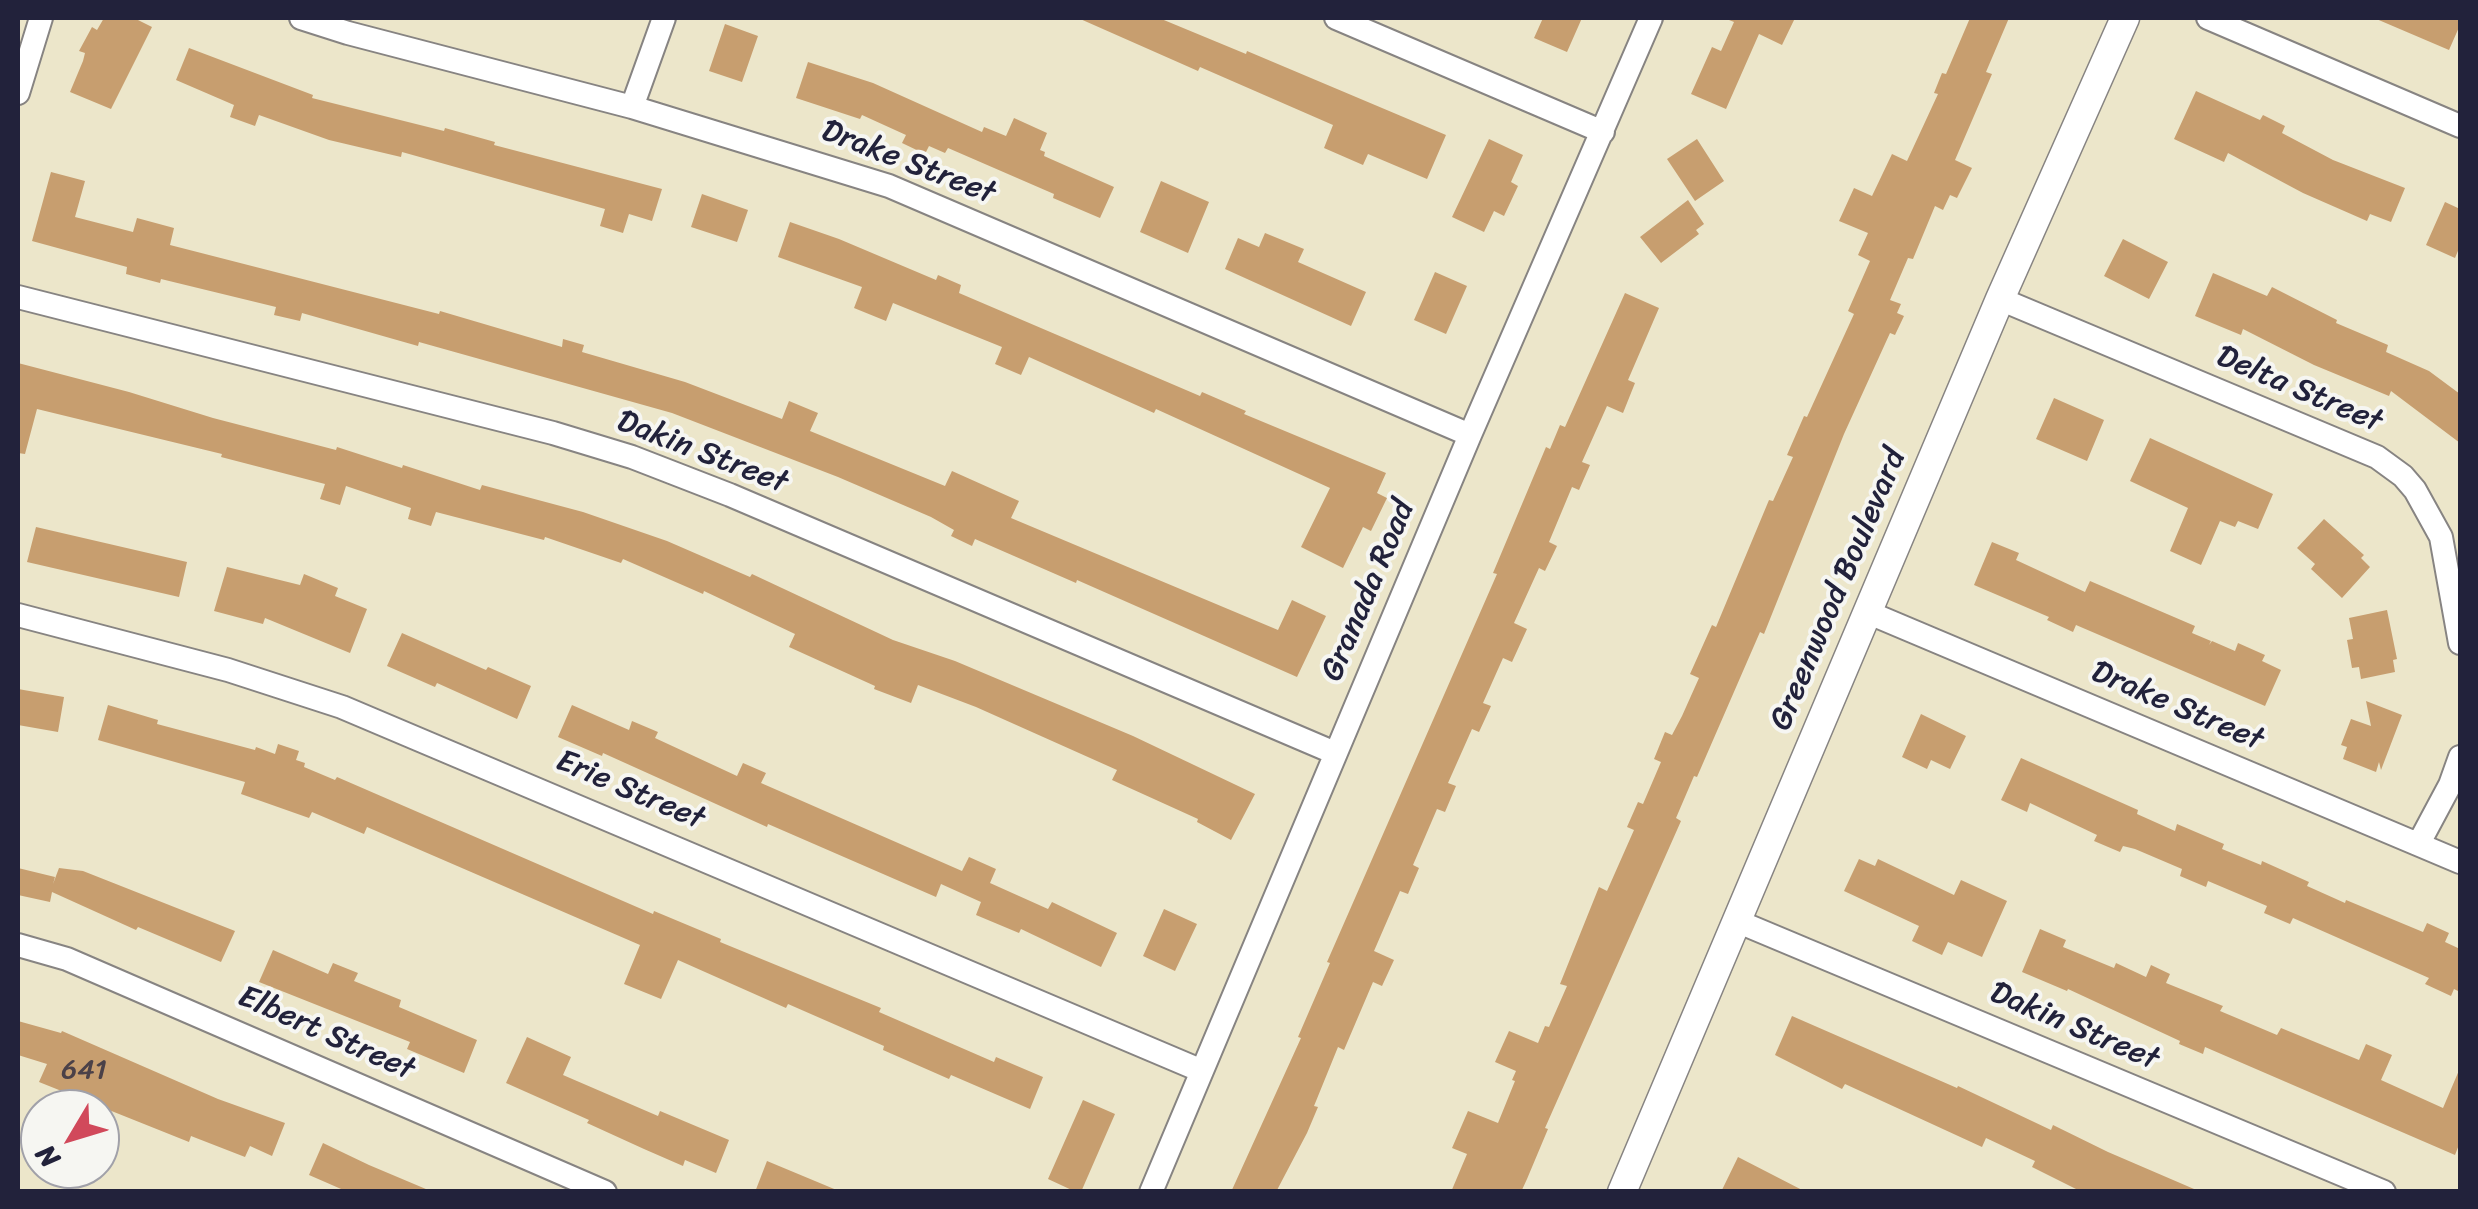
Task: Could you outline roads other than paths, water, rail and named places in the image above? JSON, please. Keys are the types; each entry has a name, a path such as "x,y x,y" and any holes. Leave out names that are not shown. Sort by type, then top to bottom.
{"street":[{"path":"18,93 41,18"},
{"name":"Drake Street","path":"301,18 632,106 890,186 1470,435"},
{"path":"632,106 664,18"},
{"path":"1336,18 1603,132"},
{"name":"Granada Road","path":"1151,1192 1470,435 1651,18"},
{"name":"Greenwood Boulevard","path":"1622,1192 2000,299 2124,18"},
{"path":"2208,18 2460,126"},
{"name":"Dakin Street","path":"18,297 632,457 730,495 1335,753"},
{"name":"Delta Street","path":"2000,299 2377,457 2403,476 2441,537 2460,643"},
{"name":"Drake Street","path":"1867,612 2460,862"},
{"name":"Erie Street","path":"18,615 228,670 342,707 1202,1070"},
{"path":"2418,844 2450,785 2460,757"},
{"name":"Dakin Street","path":"1738,922 2384,1192"},
{"name":"Elbert Street","path":"18,945 67,959 605,1192"}]}
